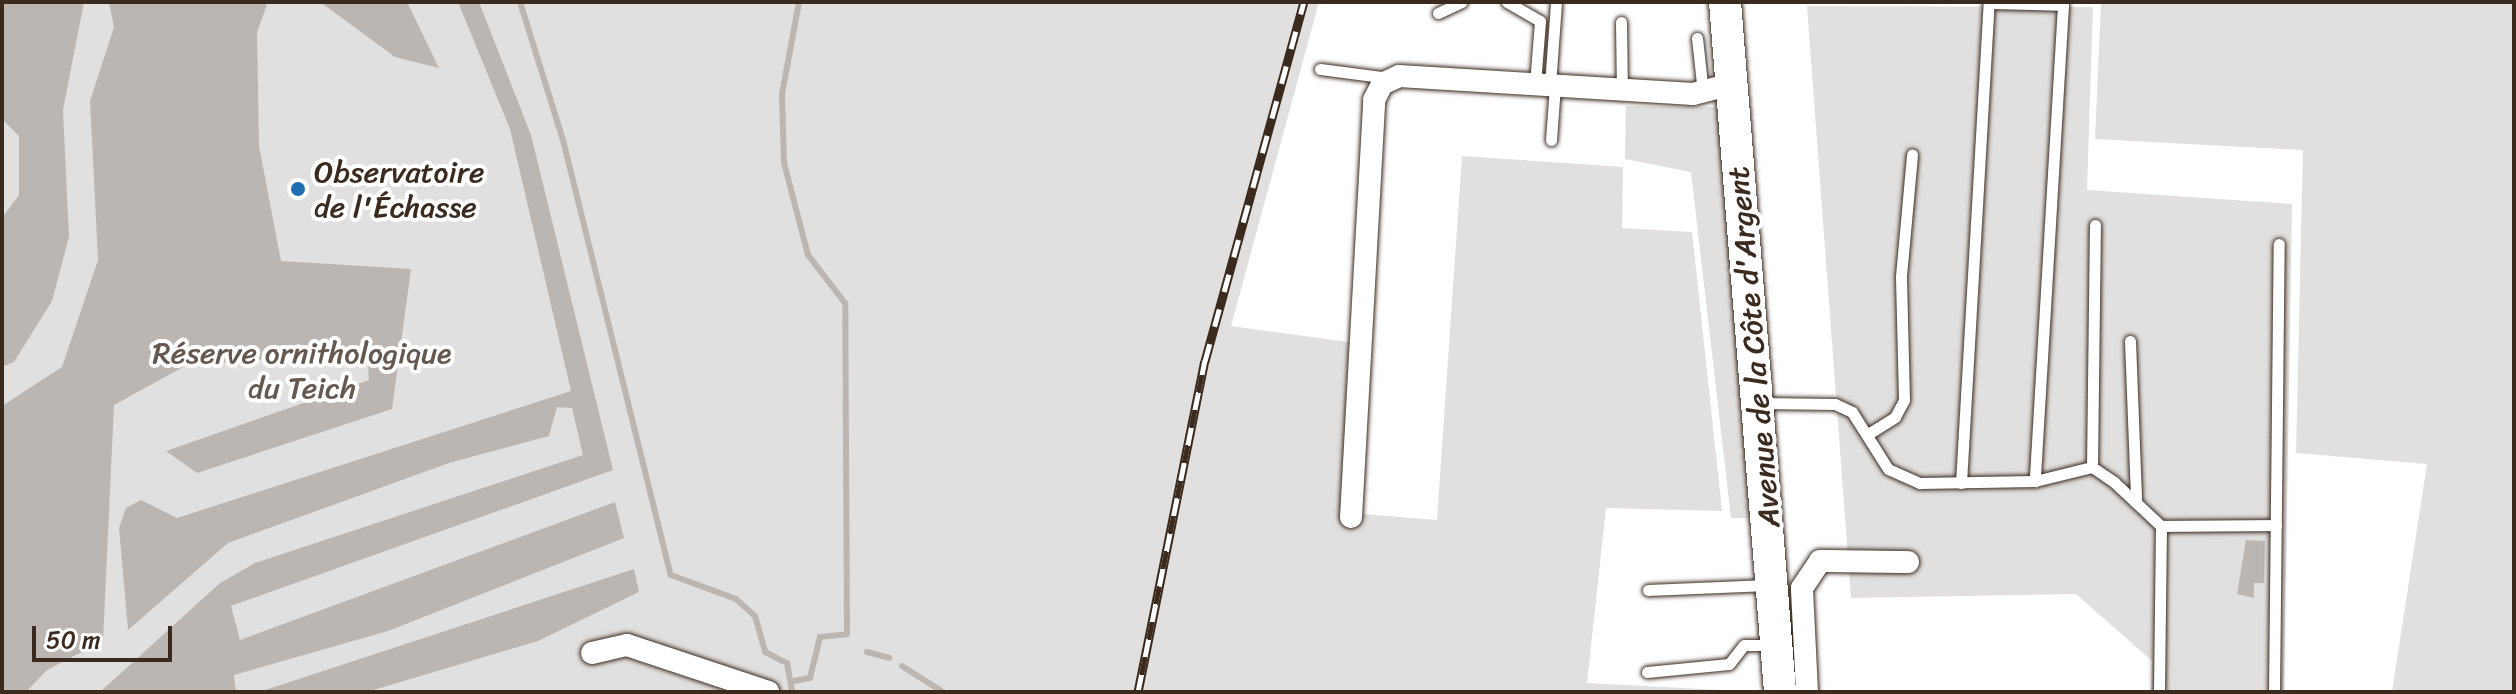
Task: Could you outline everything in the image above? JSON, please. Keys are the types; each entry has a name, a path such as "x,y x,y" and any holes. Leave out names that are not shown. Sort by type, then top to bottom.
{"main road":[{"name":"Avenue de la Côte d'Argent","path":"1725,2 1718,88 1784,588 1779,645 1780,692"}],"street":[{"path":"1351,517 1374,100 1389,78 1622,90 1718,88"},
{"path":"1807,692 1784,588 1820,561 1908,562"},
{"path":"592,653 627,645 768,692"}],"lane":[{"path":"1438,13 1462,2"},
{"path":"1507,2 1540,21 1551,140"},
{"path":"1961,483 1989,3 2063,5 2035,481"},
{"path":"1546,85 1556,4"},
{"path":"1621,22 1622,90"},
{"path":"1697,38 1718,88"},
{"path":"1320,69 1389,78"},
{"path":"1868,434 1895,417 1904,400 1901,276 1912,154"},
{"path":"2092,467 2095,225"},
{"path":"2274,692 2279,244"},
{"path":"2130,341 2136,499"},
{"path":"1761,403 1835,404 1868,434 1888,469 1901,478 1961,483 2035,481 2092,467 2136,499 2161,526 2159,692"},
{"path":"2161,526 2276,525"},
{"path":"1648,590 1784,588"},
{"path":"1647,672 1729,664 1744,645 1779,645"}],"green space":[{"name":"Réserve ornithologique du Teich","path":"2,2 1319,2 1231,326 1369,345 1362,514 1437,520 1462,156 1623,167 1622,228 1692,232 1722,511 1606,508 1587,683 1759,692 2,692"},
{"path":"2101,2 2514,2 2514,692 2392,692 2427,464 2296,453 2303,150 2095,139"},
{"path":"1807,6 2093,7 2087,190 2292,204 2284,692 2151,692 2152,661 2076,594 1851,598"},
{"path":"1626,106 1719,107 1754,518 1731,518 1691,172 1625,159"}],"shaded area":[{"path":"2,2 84,2 63,110 69,237 52,301 14,362 2,367 2,218 19,195 19,136 2,119"},
{"path":"109,2 268,2 257,32 259,146 281,261 411,269 392,409 197,473 166,451 369,380 367,351 185,366 114,405 103,641 47,670 26,692 2,692 2,406 62,367 98,260 90,101 114,27"},
{"path":"320,2 407,2 439,68 395,57"},
{"path":"458,2 479,2 531,135 613,470 231,606 240,640 615,502 624,538 388,631 234,675 236,692 100,692 220,583 255,563 583,455 572,408 557,407 549,436 449,463 228,543 128,630 119,528 126,508 141,500 177,518 571,391 510,129"},
{"path":"2246,540 2265,541 2264,583 2254,583 2254,598 2237,594"},
{"path":"634,569 639,592 538,641 367,692 259,692"}],"waterway":[{"path":"520,2 563,140 671,575 736,599 755,616 765,652 787,663 792,692"},
{"path":"794,681 810,678 820,637 847,634 845,303 808,255 784,163 782,94 799,2"},
{"path":"867,652 889,658"},
{"path":"902,666 943,692"}],"railway":[{"path":"1138,692 1205,361 1304,2"}],"place":[{"name":"Observatoire de l'Échasse","path":"298,189"}]}
